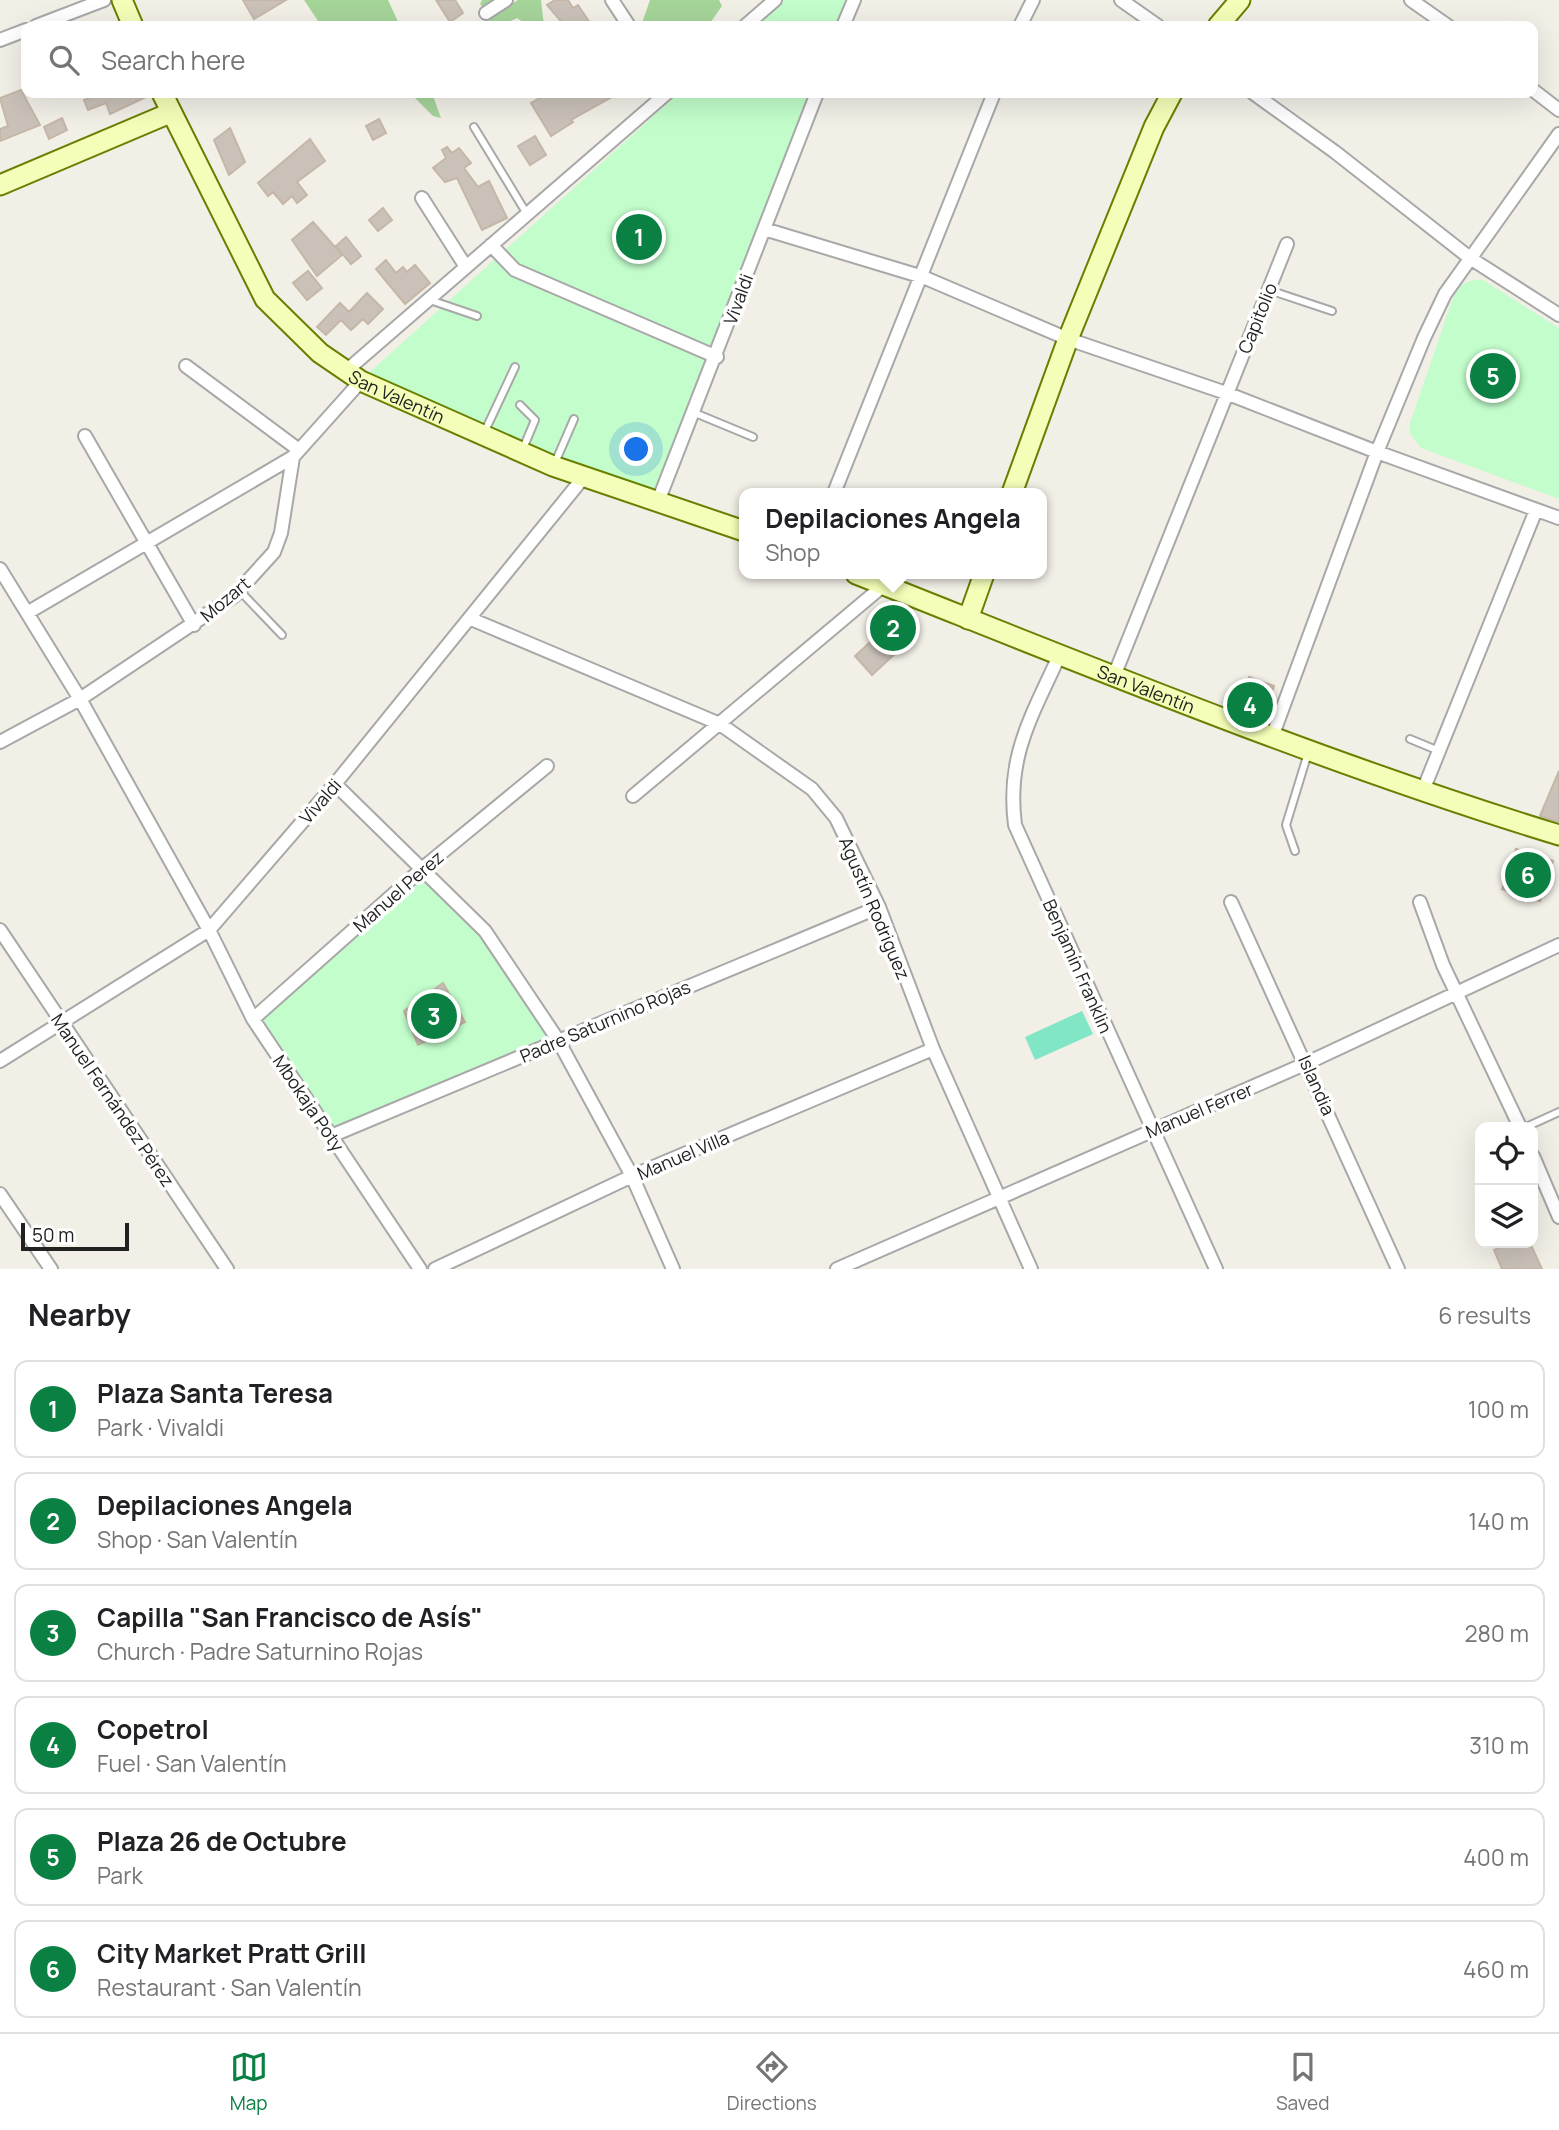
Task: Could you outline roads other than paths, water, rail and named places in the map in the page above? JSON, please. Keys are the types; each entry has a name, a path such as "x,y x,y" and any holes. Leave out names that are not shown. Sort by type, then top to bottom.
{"main road":[{"path":"122,0 131,21"},
{"path":"1223,21 1240,0"},
{"name":"San Valentín","path":"164,98 265,299 320,353 353,376 553,466 657,504 739,529"},
{"path":"1015,488 1068,339 1154,127 1169,98"},
{"path":"0,185 170,113"},
{"name":"San Valentín","path":"869,579 1059,656 1308,751 1422,793 1559,835"},
{"path":"968,618 982,579"}],"street":[{"path":"49,21 104,0"},
{"path":"486,13 506,0"},
{"path":"612,0 626,21"},
{"path":"751,21 775,0"},
{"path":"845,21 853,0"},
{"path":"1022,21 1033,0"},
{"path":"1121,0 1151,21"},
{"path":"1411,0 1441,21"},
{"path":"0,40 21,32"},
{"path":"1538,94 1559,110"},
{"path":"27,613 296,453 353,376 428,299 661,98"},
{"name":"Vivaldi","path":"657,504 717,357 815,98"},
{"path":"836,488 993,98"},
{"path":"1260,98 1335,152 1470,258 1559,315"},
{"path":"1272,737 1377,452 1429,327 1446,294 1470,258 1559,134"},
{"path":"422,198 466,267"},
{"path":"764,229 923,277 1068,339 1226,393 1377,452 1559,517"},
{"path":"491,244 515,270 717,357"},
{"name":"Capitolio","path":"1114,676 1287,244"},
{"path":"186,366 296,453"},
{"path":"85,436 194,625"},
{"name":"Mozart","path":"0,742 80,699 194,625 239,590 274,552 281,533 296,453"},
{"name":"Vivaldi","path":"0,1061 209,930 335,784 583,478"},
{"path":"1422,793 1536,510"},
{"name":"Mbokaja Poty","path":"0,569 80,699 209,930 253,1019 420,1269"},
{"path":"633,796 884,585"},
{"name":"Agustín Rodriguez","path":"471,619 720,724 812,789 836,818 879,907 933,1049 1031,1269"},
{"name":"Benjamín Franklin","path":"1059,656 1022,739 1014,766 1011,794 1014,825 1216,1269"},
{"name":"Manuel Perez","path":"253,1019 423,868 547,766"},
{"path":"335,784 485,931 558,1040 632,1176 673,1269"},
{"name":"Islandia","path":"1231,902 1307,1063 1398,1269"},
{"path":"1420,902 1433,941 1518,1122"},
{"name":"Padre Saturnino Rojas","path":"331,1136 879,907"},
{"name":"Manuel Fernández Pérez","path":"1,935 227,1269"},
{"name":"Manuel Ferrer","path":"836,1269 858,1265 998,1196 1307,1063 1559,945"},
{"name":"Manuel Villa","path":"435,1269 632,1176 933,1049"},
{"path":"1538,1168 1559,1217"},
{"path":"0,1194 51,1269"}],"lane":[{"path":"474,127 527,214"},
{"path":"1269,290 1332,311"},
{"path":"428,299 477,316"},
{"path":"483,435 515,368"},
{"path":"520,405 535,420 522,452"},
{"path":"695,413 753,437"},
{"path":"553,466 574,419"},
{"path":"239,590 282,635"},
{"path":"1410,739 1439,751"},
{"path":"1295,851 1286,825 1308,751"},
{"path":"1537,1122 1559,1112"}],"place":[{"name":"Plaza Santa Teresa","path":"639,237"},
{"name":"Plaza 26 de Octubre","path":"1493,376"},
{"name":"Depilaciones Angela","path":"893,628"},
{"name":"Copetrol","path":"1250,705"},
{"name":"City Market Pratt Grill","path":"1528,875"},
{"name":"Capilla \"San Francisco de Asís\"","path":"434,1016"}]}
